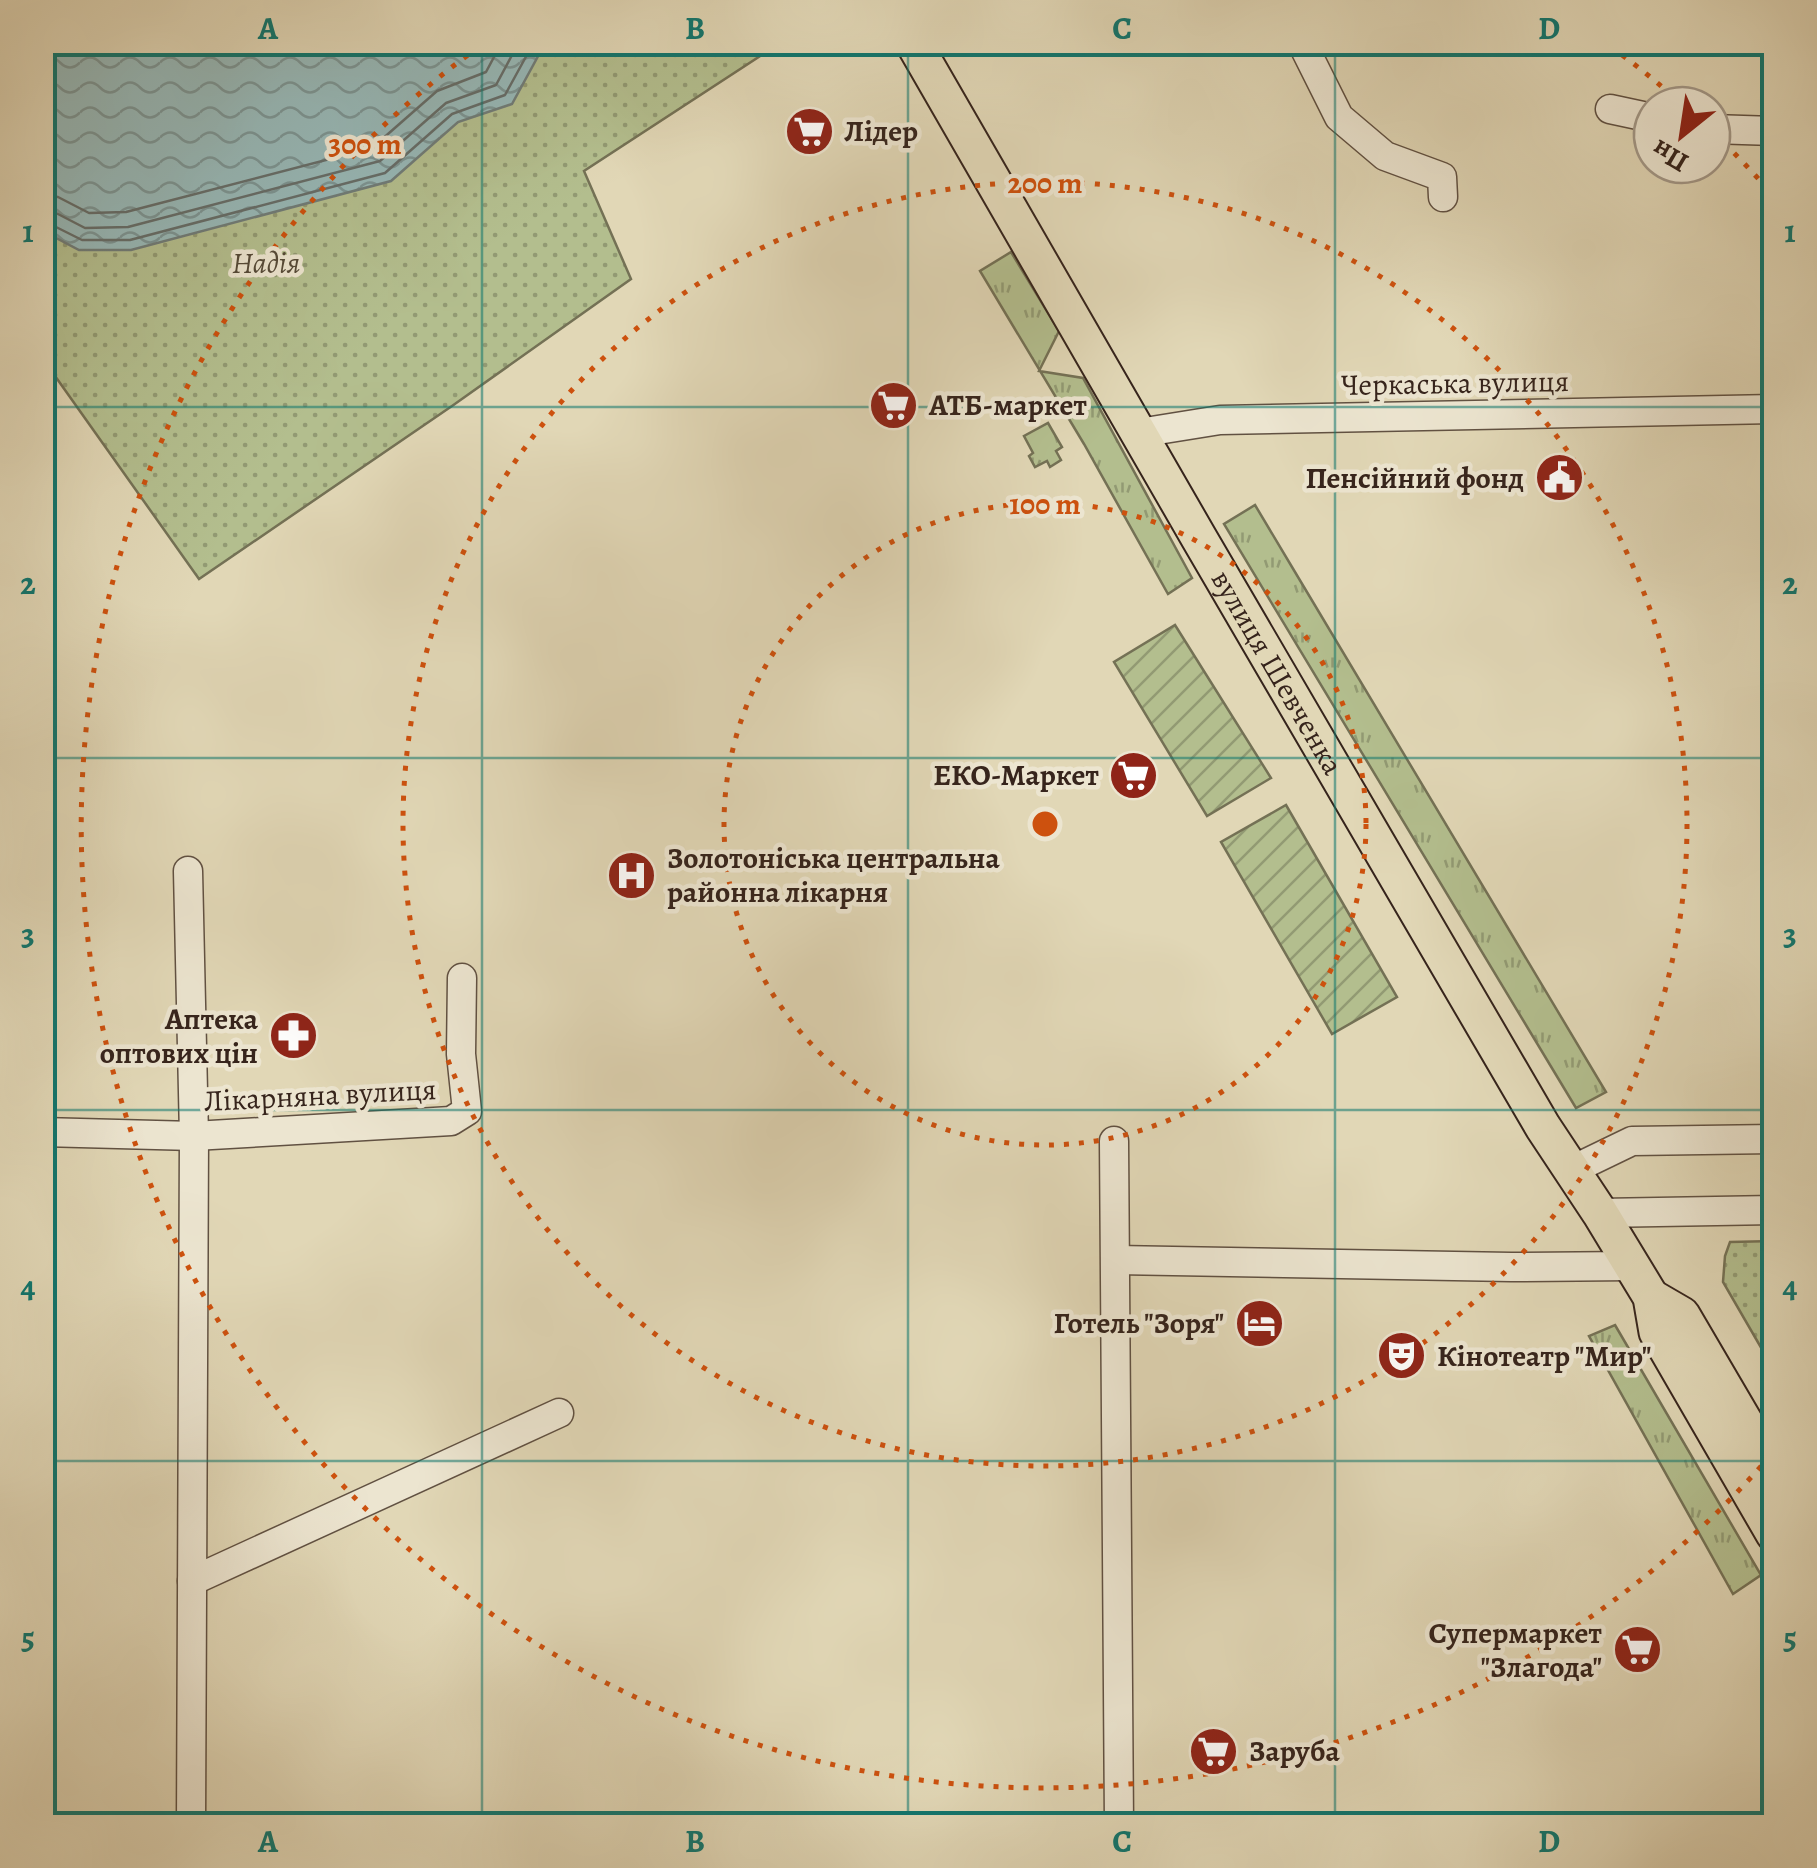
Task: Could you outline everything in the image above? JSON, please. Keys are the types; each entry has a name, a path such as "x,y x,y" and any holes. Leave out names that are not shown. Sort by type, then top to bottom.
{"main road":[{"name":"вулиця Шевченка","path":"913,42 1543,1127 1651,1298 1657,1332 1774,1534"},
{"name":"вулиця Шевченка","path":"1651,1298 1682,1315 1774,1472"}],"street":[{"path":"1308,42 1305,49 1339,118 1385,156 1442,177 1443,197"},
{"path":"1610,109 1632,114"},
{"path":"1732,130 1774,131"},
{"name":"Черкаська вулиця","path":"1138,433 1220,420 1774,409"},
{"path":"188,871 194,1136 191,1826"},
{"name":"Лікарняна вулиця","path":"42,1132 194,1136 451,1121 466,1111 461,1054 462,978"},
{"path":"1572,1170 1632,1141 1774,1140"},
{"path":"1114,1141 1119,1826"},
{"path":"1600,1213 1774,1210"},
{"path":"1116,1260 1632,1266"},
{"path":"192,1582 559,1413"}],"green space":[{"name":"Надія","path":"42,43 780,43 584,171 631,279 199,579 43,359"},
{"path":"1011,252 1059,331 1040,370 980,271"},
{"path":"1040,371 1083,378 1192,578 1168,594 1084,444"},
{"path":"1048,423 1062,447 1056,451 1061,460 1050,467 1047,461 1035,467 1024,436"},
{"path":"1255,505 1606,1092 1576,1108 1224,524"},
{"path":"1175,625 1271,778 1207,816 1114,662"},
{"path":"1286,805 1397,997 1332,1034 1221,842"},
{"path":"1774,1241 1774,1370 1723,1282 1730,1242"},
{"path":"1615,1325 1761,1575 1733,1594 1589,1336"}],"water":[{"path":"42,43 548,43 512,104 458,122 391,181 131,250 79,250 43,231"}],"place":[{"name":"Лідер","path":"809,131"},
{"name":"АТБ-маркет","path":"894,405"},
{"name":"Пенсійний фонд","path":"1559,478"},
{"name":"ЕКО-Маркет","path":"1134,775"},
{"name":"Золотоніська центральна районна лікарня","path":"632,875"},
{"name":"Аптека оптових цін","path":"293,1036"},
{"name":"Готель \"Зоря\"","path":"1259,1323"},
{"name":"Кінотеатр \"Мир\"","path":"1402,1356"},
{"name":"Супермаркет \"Злагода\"","path":"1637,1650"},
{"name":"Заруба","path":"1214,1751"}]}
